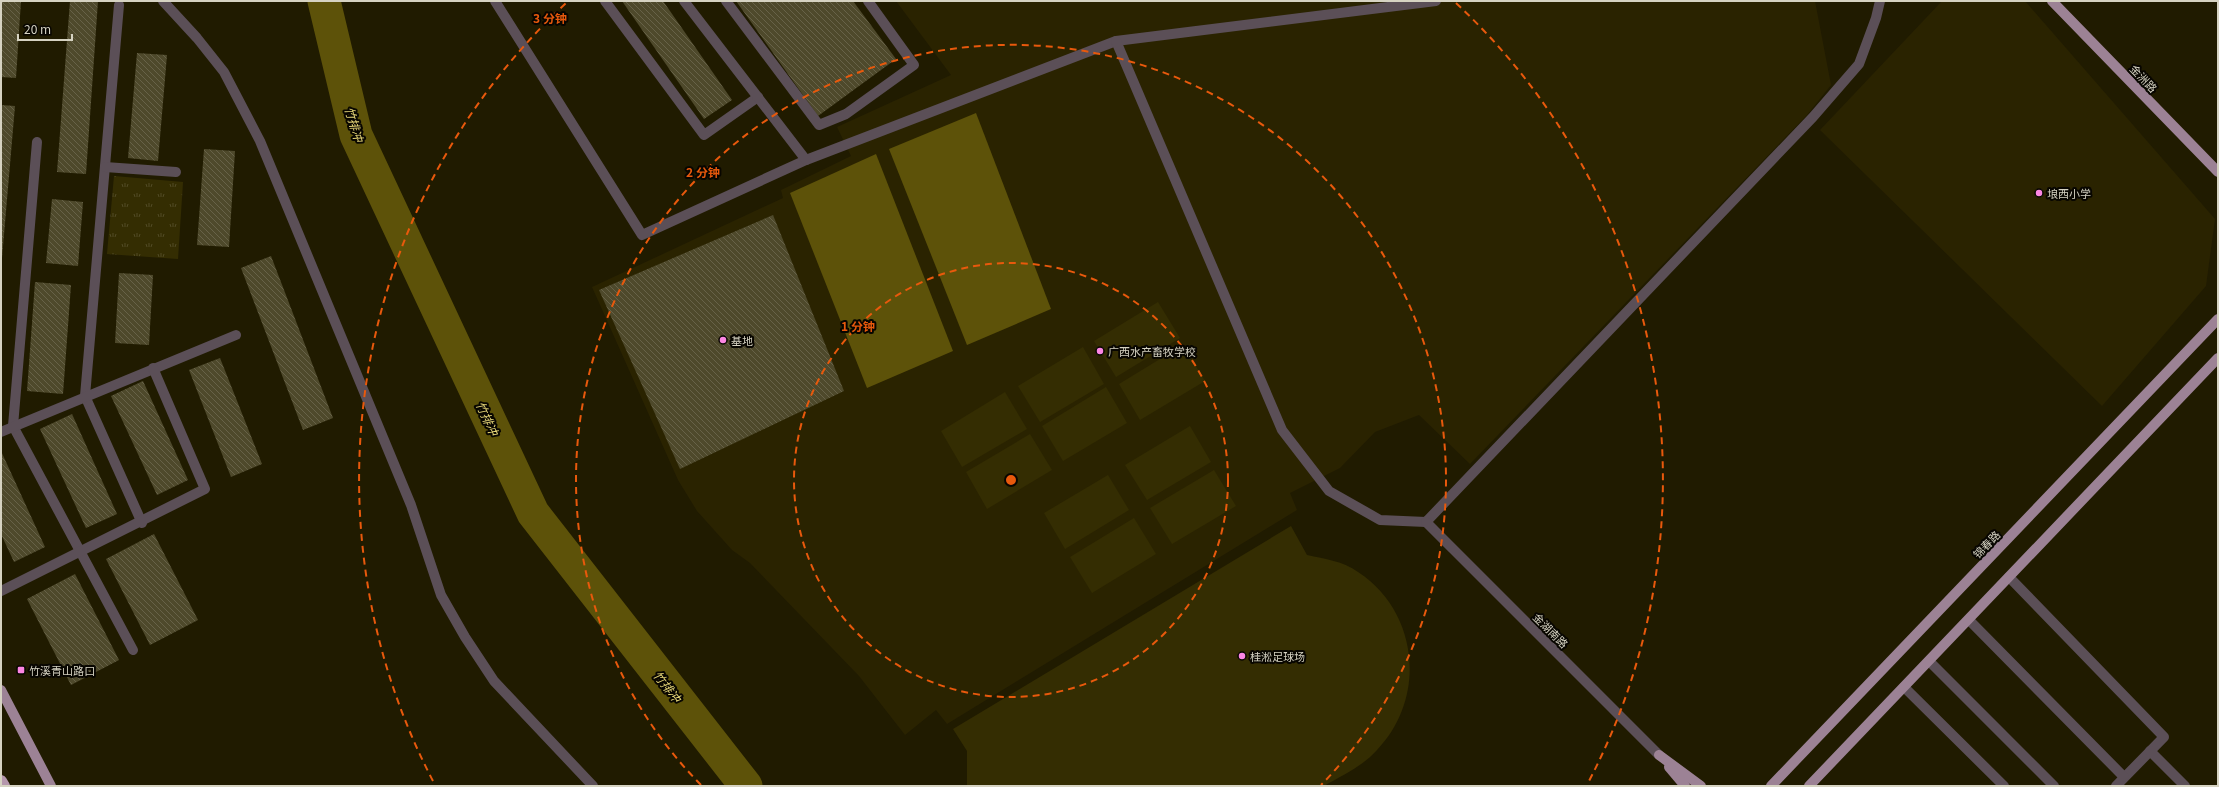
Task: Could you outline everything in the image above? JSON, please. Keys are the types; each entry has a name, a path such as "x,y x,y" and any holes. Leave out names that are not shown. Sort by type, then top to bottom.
{"highway":[{"path":"1,781 4,786"}],"main road":[{"name":"金洲路","path":"2052,1 2218,172"},
{"name":"锦春路","path":"1772,786 2218,319"},
{"path":"1809,786 2218,358"},
{"path":"1,690 51,786"},
{"name":"金湖南路","path":"1659,755 1685,786"},
{"name":"金湖南路","path":"1659,755 1701,786"}],"street":[{"path":"163,1 197,38 224,72 260,141 411,505 445,601 465,637 494,681 593,786"},
{"path":"495,1 642,235 806,160 1116,41 1436,1"},
{"path":"605,1 704,135 758,97"},
{"path":"684,1 806,160"},
{"path":"726,1 819,125 846,114 914,65 868,1"},
{"path":"1116,41 1282,430 1328,490 1380,520 1426,522 1813,117 1859,64 1876,18 1880,1"},
{"path":"119,5 85,396 142,523"},
{"path":"37,142 13,426 133,650"},
{"path":"105,167 176,172"},
{"path":"1,432 85,396 236,335"},
{"path":"1,592 142,523 205,489 153,368"},
{"name":"金湖南路","path":"1426,522 1659,755"},
{"path":"2009,577 2164,736 2116,786"},
{"path":"1969,620 2124,777"},
{"path":"1929,661 2054,786"},
{"path":"1904,687 2004,786"},
{"path":"2150,751 2185,786"}],"shaded area":[{"name":"广西水产畜牧学校","path":"896,1 1815,1 1831,85 1807,115 1470,464 1419,415 1375,432 1340,468 1290,493 1297,510 947,724 936,710 905,735 859,676 750,563 732,550 697,511 678,480 592,287 783,198 781,190 851,156 837,127 951,75"},
{"name":"埌西小学","path":"1942,1 2025,1 2215,219 2206,286 2102,406 1820,130"},
{"path":"976,113 1051,309 967,345 889,149"},
{"path":"876,154 953,351 867,388 790,193"}],"green space":[{"path":"114,176 183,182 178,259 107,254"},
{"path":"1158,302 1180,338 1116,377 1094,341"},
{"path":"1183,345 1205,381 1140,420 1119,384"},
{"path":"1083,347 1104,384 1040,422 1018,386"},
{"path":"1106,387 1127,423 1063,461 1042,426"},
{"path":"1005,392 1027,429 962,467 941,431"},
{"path":"1190,426 1211,462 1147,500 1125,465"},
{"path":"1030,434 1052,470 987,509 966,472"},
{"path":"1214,470 1236,506 1172,544 1150,508"},
{"path":"1108,475 1129,510 1065,549 1044,513"},
{"path":"1134,518 1156,554 1092,593 1070,557"},
{"name":"桂淞足球场","path":"1291,526 1307,555 1346,565 1358,572 1378,589 1394,609 1404,632 1409,656 1409,681 1404,706 1393,729 1377,750 1365,761 1324,786 967,786 967,751 953,729"}],"building":[{"path":"1,1 21,1 16,78 1,77"},
{"path":"70,1 98,1 86,174 57,172"},
{"path":"622,1 663,1 732,100 704,119"},
{"path":"736,1 853,1 896,59 818,116"},
{"path":"137,53 167,55 158,161 128,158"},
{"path":"1,105 15,106 2,258 1,258"},
{"path":"204,149 235,151 229,247 197,245"},
{"path":"52,199 83,202 78,266 46,263"},
{"name":"基地","path":"773,215 844,391 680,469 599,290"},
{"path":"271,256 333,418 303,430 241,268"},
{"path":"119,273 153,275 149,345 115,343"},
{"path":"35,282 71,285 63,394 27,391"},
{"path":"220,358 262,464 231,477 189,370"},
{"path":"143,381 188,480 157,495 111,396"},
{"path":"72,414 117,514 86,528 40,429"},
{"path":"1,451 45,547 14,562 1,534"},
{"path":"154,534 198,620 150,645 106,559"},
{"path":"75,574 119,660 71,685 27,599"}],"waterway":[{"name":"竹排冲","path":"324,1 356,135 533,513 746,786"}],"place":[{"name":"埌西小学","path":"2039,193"},
{"name":"基地","path":"723,340"},
{"name":"广西水产畜牧学校","path":"1100,351"},
{"name":"桂淞足球场","path":"1242,656"},
{"name":"竹溪青山路口","path":"21,670"}]}
